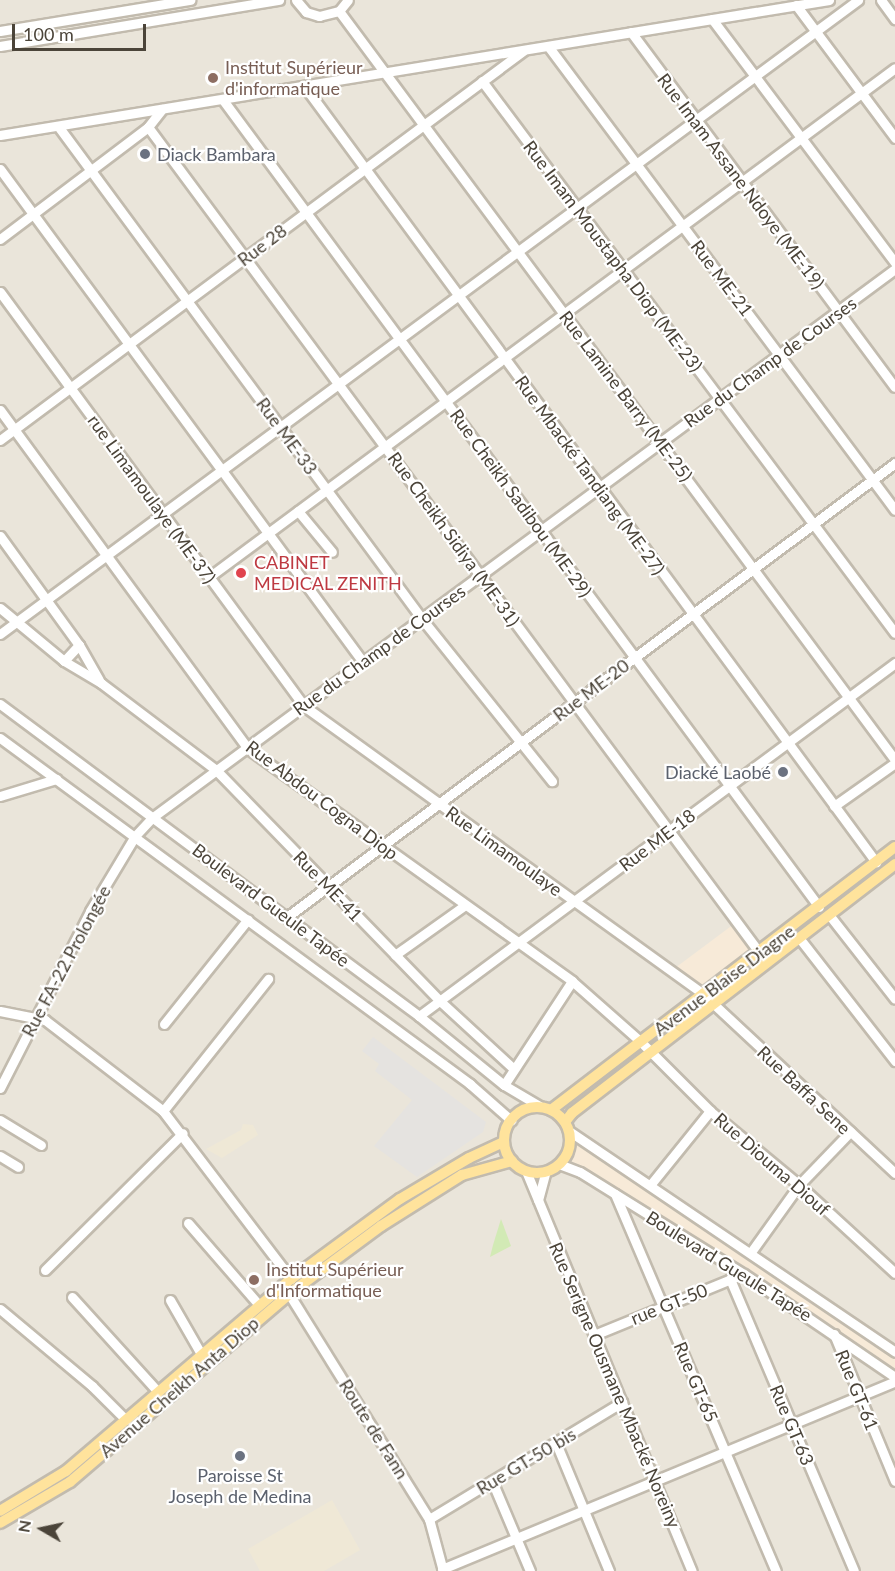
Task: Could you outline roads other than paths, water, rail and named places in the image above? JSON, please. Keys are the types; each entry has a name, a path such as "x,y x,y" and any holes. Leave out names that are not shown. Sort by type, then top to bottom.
{"main road":[{"name":"Avenue Blaise Diagne","path":"546,1108 590,1083 895,847"},
{"name":"Avenue Blaise Diagne","path":"567,1127 598,1093 895,864"},
{"path":"590,1083 598,1093"},
{"path":"526,1108 546,1108 567,1127 569,1149 559,1164 546,1172 526,1171 512,1161 504,1142 511,1120 526,1108"},
{"name":"Avenue Cheikh Anta Diop","path":"0,1511 48,1484 291,1279 424,1182 504,1142"},
{"name":"Avenue Cheikh Anta Diop","path":"0,1523 70,1482 289,1294 438,1188 476,1170 512,1161"}],"street":[{"path":"0,32 190,0"},
{"path":"0,46 279,0"},
{"path":"296,0 313,15 326,16 339,11 348,0"},
{"path":"0,135 829,0"},
{"path":"0,634 858,0"},
{"path":"881,0 895,19"},
{"path":"796,5 895,138"},
{"name":"Rue Lamine Barry (ME-25)","path":"339,11 895,761"},
{"path":"712,19 895,264"},
{"name":"Rue Imam Assane Ndoye (ME-19)","path":"630,32 895,387"},
{"name":"Rue ME-21","path":"548,46 895,510"},
{"name":"Rue 28","path":"0,440 524,50"},
{"path":"209,576 895,68"},
{"name":"Rue Imam Moustapha Diop (ME-23)","path":"482,81 895,633"},
{"name":"Rue Mbacké Tandiang (ME-27)","path":"305,87 876,862"},
{"name":"Rue Cheikh Sadibou (ME-29)","path":"223,100 819,907"},
{"path":"0,239 148,127 162,109"},
{"name":"Rue ME-33","path":"58,126 422,619 552,781"},
{"name":"Rue Cheikh Sidiya (ME-31)","path":"148,127 759,952"},
{"path":"0,169 363,662"},
{"name":"Rue du Champ de Courses","path":"153,817 895,269"},
{"name":"rue Limamoulaye (ME-37)","path":"0,292 304,706"},
{"name":"Rue Abdou Cogna Diop","path":"0,410 104,556 247,748 572,981 641,1042"},
{"name":"Rue ME-20","path":"287,917 895,464"},
{"path":"297,511 332,552"},
{"path":"0,537 79,645 100,683"},
{"name":"Rue ME-41","path":"0,608 18,620 64,661 100,683 216,770 440,1001 514,1069"},
{"path":"64,661 79,645"},
{"name":"Rue ME-18","path":"419,1016 895,663"},
{"name":"Boulevard Gueule Tapée","path":"0,705 419,1016 504,1084 546,1108"},
{"name":"Rue Limamoulaye","path":"304,706 704,995 713,1006"},
{"name":"Boulevard Gueule Tapée","path":"0,738 470,1084 511,1120"},
{"path":"834,806 895,761"},
{"path":"0,796 56,779"},
{"name":"Rue FA-22 Prolongée","path":"0,1088 90,911 135,836 153,817"},
{"path":"395,955 465,905"},
{"path":"830,916 895,999"},
{"path":"164,1024 248,919"},
{"path":"800,939 895,1061"},
{"path":"163,1111 268,979"},
{"path":"504,1084 572,981"},
{"name":"Rue Baffa Sene","path":"713,1006 895,1173"},
{"path":"0,1011 38,1016 163,1111 183,1133 291,1279"},
{"name":"Rue Diouma Diouf","path":"641,1042 650,1054 710,1111 799,1185 895,1273"},
{"path":"651,1184 710,1111"},
{"path":"0,1120 41,1145"},
{"name":"Boulevard Gueule Tapée","path":"567,1127 895,1352"},
{"path":"751,1252 799,1185 850,1132"},
{"path":"45,1270 183,1133"},
{"path":"0,1156 18,1167"},
{"name":"Boulevard Gueule Tapée","path":"559,1164 580,1172 744,1274 834,1333 895,1377"},
{"path":"526,1171 538,1200"},
{"path":"538,1200 546,1172"},
{"name":"Rue GT-65","path":"615,1194 776,1571"},
{"name":"Rue Serigne Ousmane Mbacké Noreiny","path":"538,1200 692,1571"},
{"path":"188,1223 259,1305"},
{"name":"rue GT-50","path":"594,1335 744,1274"},
{"name":"Rue GT-63","path":"730,1279 854,1571"},
{"name":"Route de Fann","path":"289,1294 429,1519 443,1570"},
{"path":"72,1297 158,1392"},
{"path":"171,1300 201,1354"},
{"path":"0,1309 92,1386 126,1420"},
{"name":"Rue GT-61","path":"834,1333 895,1481"},
{"path":"443,1570 895,1381"},
{"name":"Rue GT-50 bis","path":"429,1519 622,1402"},
{"path":"556,1443 609,1571"},
{"path":"492,1481 530,1571"}],"place":[{"name":"Institut Supérieur d'informatique","path":"213,78"},
{"name":"Diack Bambara","path":"145,154"},
{"name":"CABINET MEDICAL ZENITH","path":"241,573"},
{"name":"Diacké Laobé","path":"783,772"},
{"name":"Institut Supérieur d'Informatique","path":"254,1280"},
{"name":"Paroisse St Joseph de Medina","path":"240,1456"}]}
